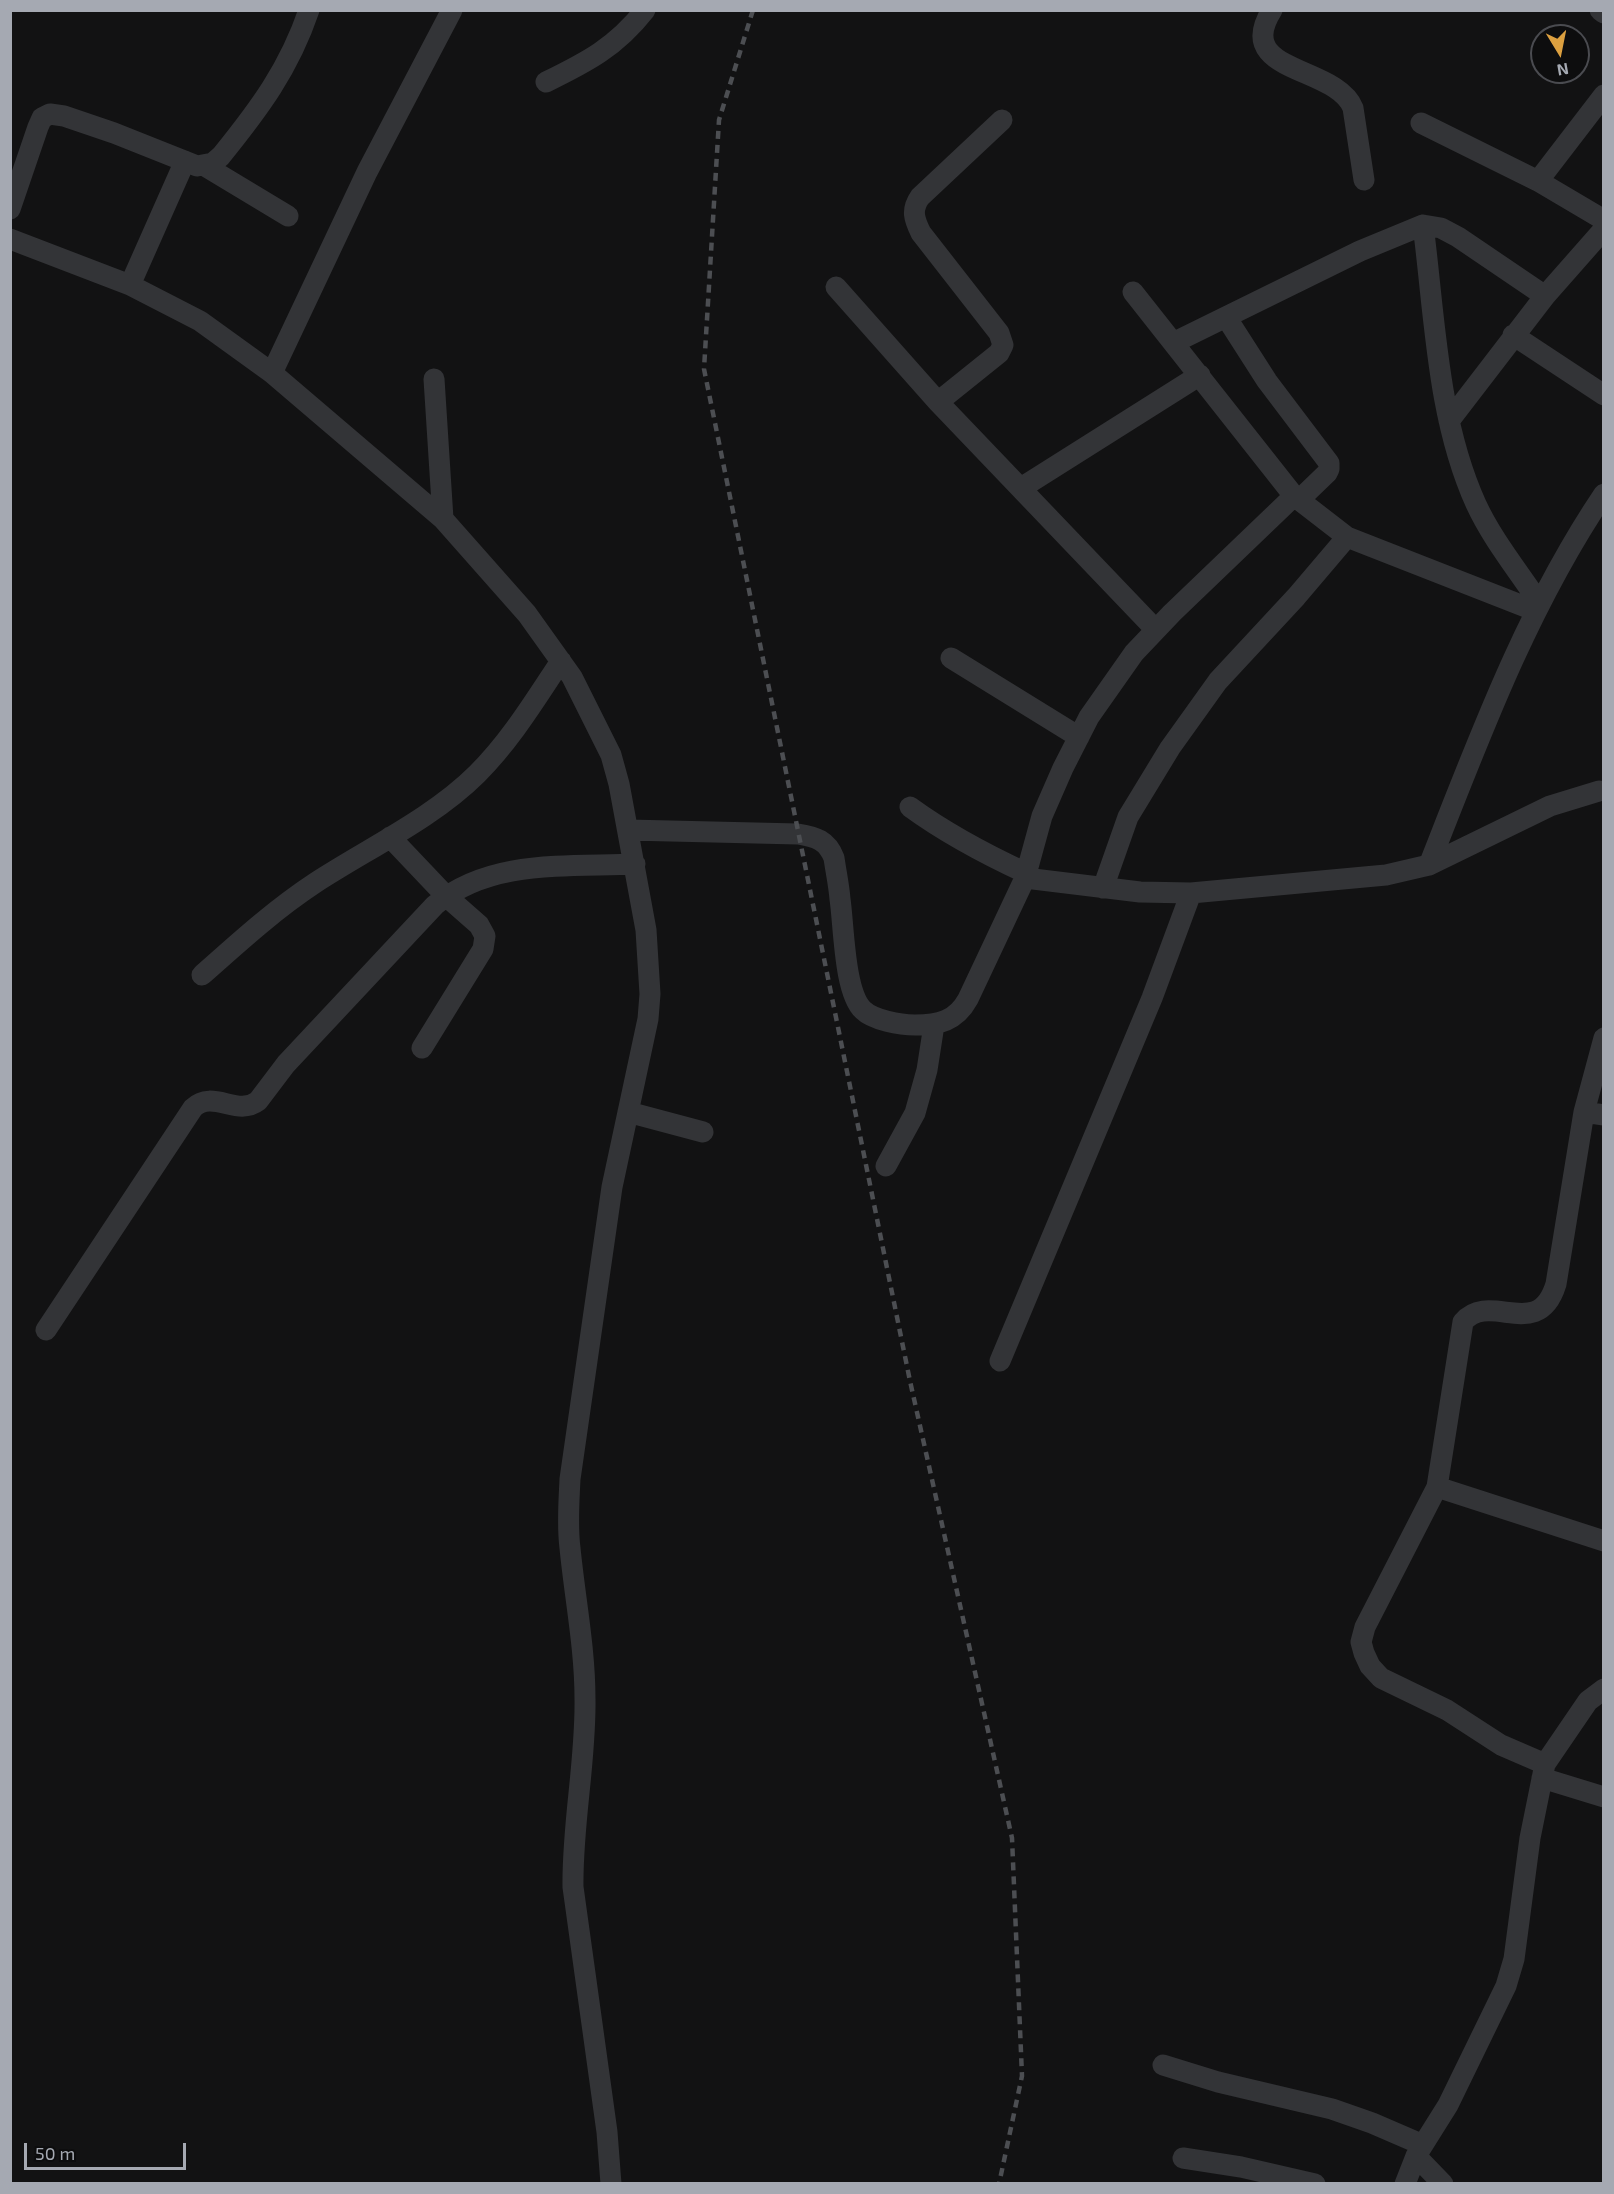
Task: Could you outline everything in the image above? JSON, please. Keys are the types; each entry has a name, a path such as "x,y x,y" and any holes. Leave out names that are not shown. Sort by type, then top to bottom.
{"street":[{"path":"195,163 213,163 221,156 270,93 300,37 309,10"},
{"path":"272,373 372,162 452,10"},
{"path":"546,82 586,62 612,45 645,10"},
{"path":"1272,10 1262,32 1266,49 1274,59 1336,87 1350,100 1364,180"},
{"path":"1600,10 1604,13"},
{"path":"1538,181 1604,95"},
{"path":"10,209 38,127 42,118 50,114 64,116 195,163 288,216"},
{"path":"938,402 999,353 1003,345 999,333 979,304 921,232 915,221 914,206 920,197 1002,120"},
{"path":"1421,123 1538,181 1604,220"},
{"path":"130,285 195,163"},
{"path":"1424,225 1449,421 1454,444 1476,505 1538,607"},
{"path":"1175,342 1360,251 1424,225 1442,228 1458,237 1545,296"},
{"path":"1449,421 1545,296 1604,229"},
{"path":"13,245 130,285 200,321 272,373 443,519 527,614 561,661 572,677 611,755 628,830 646,930 650,994 648,1018 612,1187 570,1479 570,1546 583,1642 585,1701 584,1734 572,1851 573,1887 607,2132 611,2184"},
{"path":"836,288 938,402 1156,630"},
{"path":"1133,292 1297,498 1347,537 1538,607"},
{"path":"628,830 798,834 819,838 831,850 834,858 850,982 857,1004 871,1016 909,1025 934,1025 956,1016 963,1008 1026,876 1042,816 1089,717 1134,653 1156,630 1329,469 1329,463 1260,372 1226,317"},
{"path":"1513,336 1604,395"},
{"path":"1021,488 1200,375"},
{"path":"434,379 443,519"},
{"path":"1429,865 1481,731 1538,607 1583,524 1604,494"},
{"path":"1102,888 1128,818 1170,748 1218,681 1296,597 1347,537"},
{"path":"951,658 1079,737"},
{"path":"202,975 269,916 459,790 477,774 522,720 561,661"},
{"path":"910,807 957,839 1026,876 1140,892 1191,893 1351,879 1429,865 1550,806 1602,797"},
{"path":"390,837 446,896 479,925 483,930 485,942 422,1048"},
{"path":"46,1330 193,1108 207,1100 244,1106 253,1105 258,1101 286,1064 446,896 469,882 513,869 634,864"},
{"path":"1000,1361 1152,998 1191,893"},
{"path":"886,1166 915,1113 927,1071 934,1025"},
{"path":"1604,1038 1594,1113 1552,1297 1540,1310 1522,1314 1479,1311 1468,1316 1463,1322 1437,1487 1365,1627 1361,1642 1370,1666 1381,1678 1447,1710 1543,1771 1604,1797"},
{"path":"628,1112 704,1132"},
{"path":"1437,1487 1604,1541"},
{"path":"1405,2184 1420,2151 1448,2105 1506,1986 1514,1959 1530,1838 1543,1771 1588,1701 1604,1689"},
{"path":"1163,2065 1218,2082 1332,2109 1372,2123 1420,2151 1443,2184"},
{"path":"1183,2158 1241,2167 1315,2184"}],"railway":[{"path":"753,10 719,120 704,369 910,1381 1012,1838 1022,2076 999,2184"}]}
